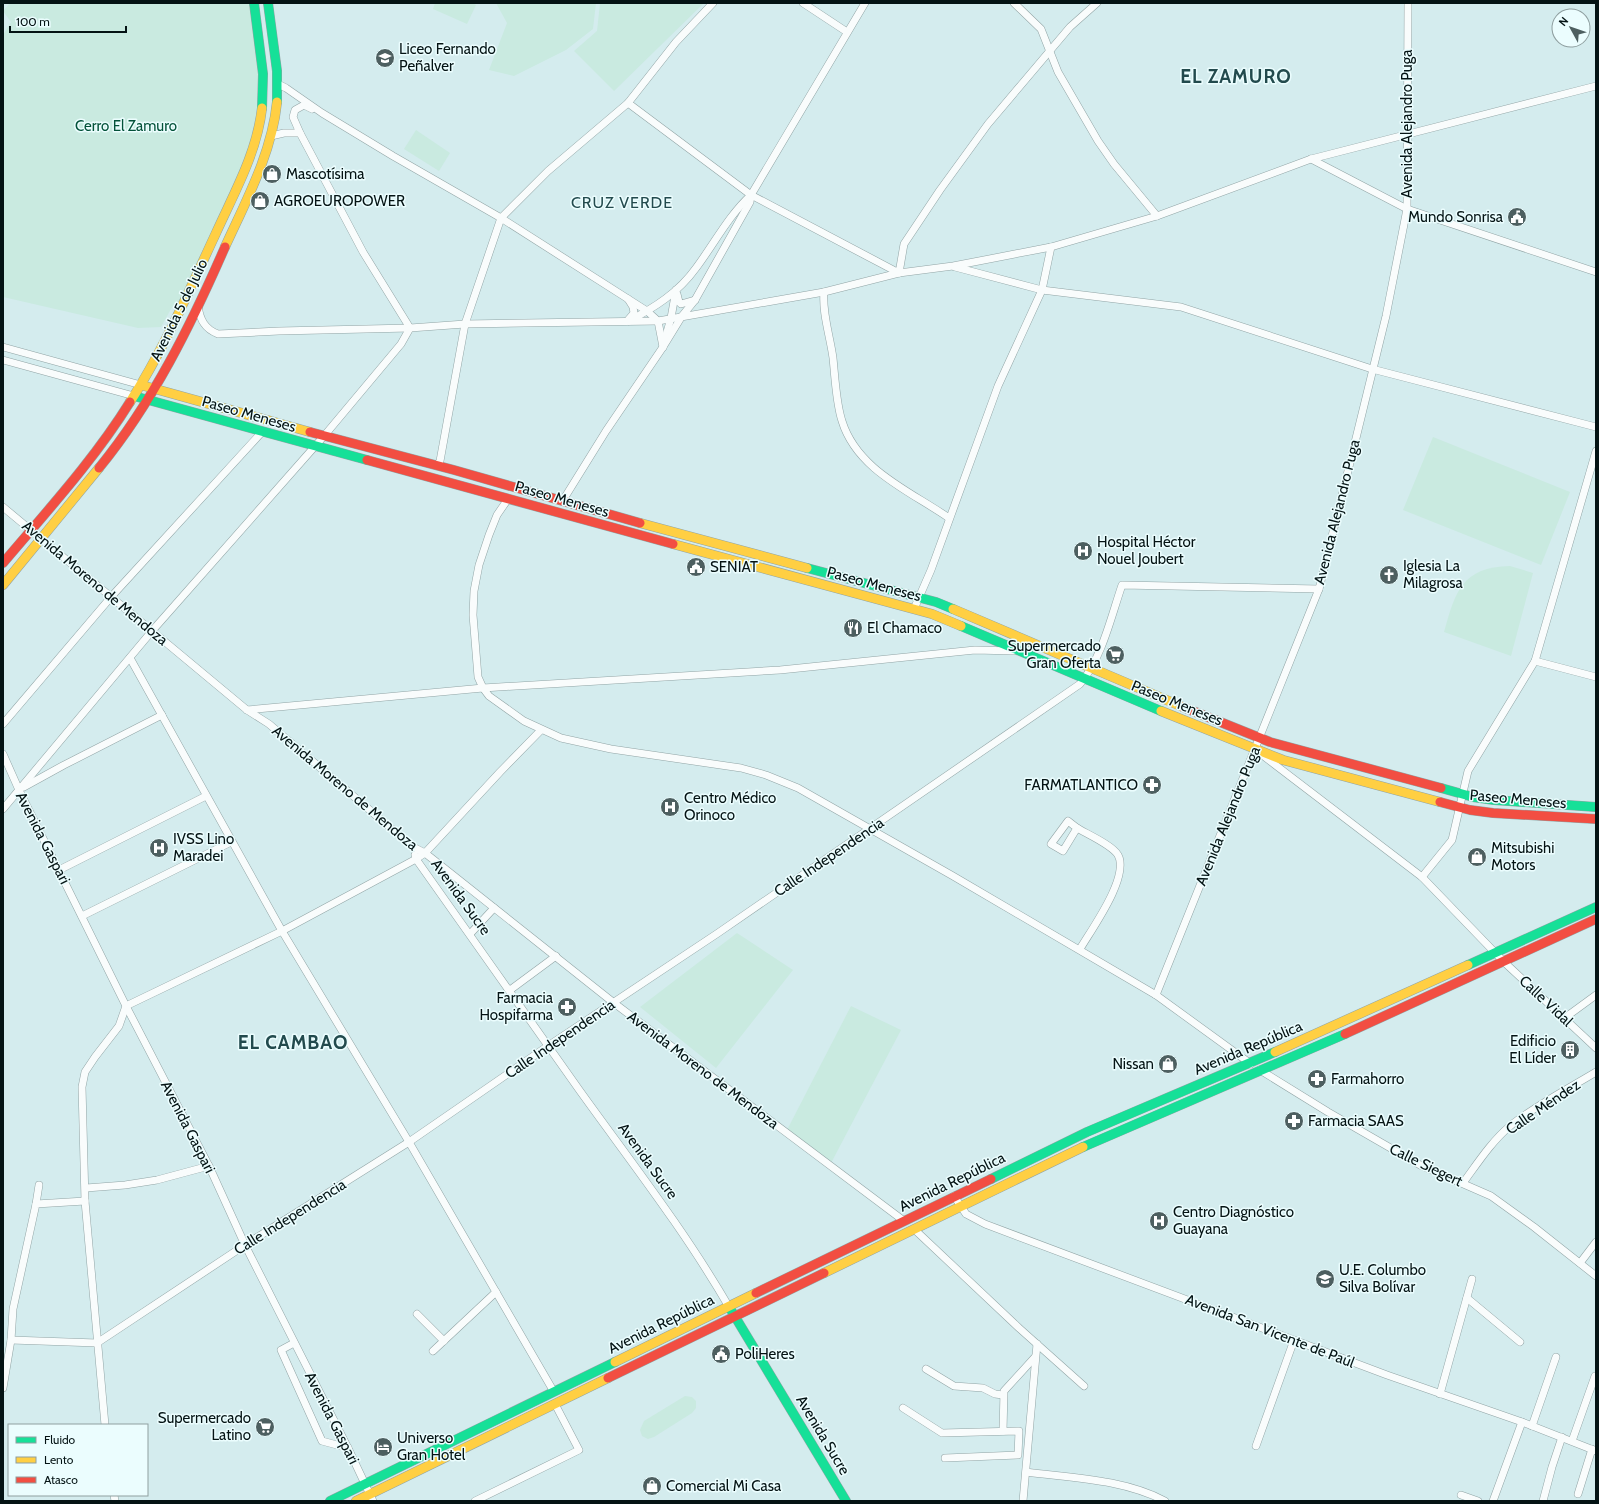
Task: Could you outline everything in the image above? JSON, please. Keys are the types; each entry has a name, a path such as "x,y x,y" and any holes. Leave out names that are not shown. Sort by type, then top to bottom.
{"street":[{"name":"Avenida 5 de Julio","path":"3,563 109,434 141,385 163,347 183,306 238,184 256,139 261,118 264,84 254,3"},
{"name":"Avenida 5 de Julio","path":"3,585 120,443 155,389 198,306 251,189 271,136 278,84 268,3"},
{"path":"438,466 465,324 501,218 548,171 628,103 676,42 713,3"},
{"path":"803,3 847,32"},
{"path":"561,501 565,497 606,430 663,347 682,316 695,300 750,202 752,195 865,3"},
{"path":"1014,3 1041,29 1058,72 1098,141 1114,164 1158,216"},
{"path":"899,273 904,244 940,190 988,124 1070,27 1097,3"},
{"name":"Avenida Alejandro Puga","path":"1156,995 1319,589 1386,316 1407,209 1408,3"},
{"path":"278,84 322,113 393,156 501,218 628,298 647,311 658,321 663,347"},
{"path":"198,306 200,317 205,326 210,331 218,334 410,328 465,324 658,321 824,292 899,273 953,266 1051,246 1158,216 1311,159 1596,86"},
{"path":"628,103 752,195 899,273"},
{"path":"322,113 304,106 295,110 293,117 363,252 410,328"},
{"path":"271,136 284,133 300,133"},
{"path":"1311,159 1407,209 1596,272"},
{"path":"627,321 660,304 676,290 695,270 740,205 752,195"},
{"path":"914,609 931,570 998,386 1042,290 1051,246"},
{"path":"953,266 1042,290 1181,307 1372,369 1596,427"},
{"path":"676,290 679,302 681,304 695,300"},
{"path":"663,347 671,318 676,290"},
{"path":"824,292 823,300 841,420 850,442 867,463 916,498 949,518"},
{"path":"627,321 634,313 633,307 628,298"},
{"path":"3,809 152,631 324,436 401,344 410,328"},
{"path":"3,347 141,385"},
{"path":"3,360 134,396"},
{"name":"Paseo Meneses","path":"141,385 561,501 920,597 957,610 1088,674 1254,749 1283,760 1459,807 1493,813 1596,819"},
{"name":"Paseo Meneses","path":"134,396 585,521 914,609 952,621 1020,651 1088,674 1286,747 1462,795 1494,800 1596,807"},
{"path":"3,724 111,597 262,432"},
{"path":"1422,877 1452,840 1468,771 1535,661 1596,451"},
{"path":"483,688 478,677 476,659 474,591 479,565 489,535 497,515 508,499"},
{"name":"Avenida Moreno de Mendoza","path":"3,507 247,710 269,724 413,847 424,853 614,1003 904,1221"},
{"path":"1088,674 1100,649 1122,585 1319,589"},
{"path":"247,710 483,688 780,670 975,650 1020,651"},
{"path":"130,658 231,842 282,931 409,1142 554,1392"},
{"path":"1535,661 1596,676"},
{"name":"Calle Independencia","path":"97,1344 245,1245 409,1142 548,1046 614,1003 870,829 1071,690 1088,674"},
{"name":"Calle Siegert","path":"483,688 489,696 524,721 561,738 593,746 740,768 766,775 798,788 953,876 1156,995 1261,1070 1328,1112 1420,1165 1477,1189 1502,1204 1580,1262 1596,1276"},
{"path":"19,790 64,765 162,715"},
{"path":"105,1424 85,1201 86,1188 82,1087 85,1072 94,1057 119,1026 126,1006 282,931 416,859 424,853 541,730"},
{"name":"Calle Vidal","path":"1254,749 1422,877 1504,962 1565,1019 1594,1043"},
{"name":"Avenida Gaspari","path":"3,754 19,790 126,1006 209,1166 245,1245 348,1448 371,1498"},
{"path":"59,870 206,796"},
{"path":"1077,828 1108,846 1117,854 1121,864 1115,890 1080,950"},
{"path":"82,916 231,842"},
{"name":"Avenida Sucre","path":"413,847 416,859 686,1238 834,1478 846,1501"},
{"name":"Avenida República","path":"330,1501 1087,1132 1310,1037 1596,907"},
{"path":"470,934 494,908"},
{"name":"Avenida República","path":"356,1501 371,1498 555,1404 1092,1142 1314,1048 1596,919"},
{"path":"510,990 556,956"},
{"path":"1565,1019 1596,995"},
{"name":"Calle Méndez","path":"1463,1183 1500,1136 1510,1126 1596,1072"},
{"path":"86,1188 125,1185 157,1180 209,1166"},
{"path":"3,1388 11,1340 13,1309 39,1185"},
{"name":"Avenida San Vicente de Paúl","path":"954,1196 968,1215 985,1224 1294,1340 1440,1394 1522,1422 1594,1450"},
{"path":"36,1204 85,1201"},
{"path":"914,1229 1084,1386"},
{"path":"1580,1262 1596,1242"},
{"path":"1440,1394 1472,1279"},
{"path":"433,1351 496,1292"},
{"path":"1467,1298 1520,1342"},
{"path":"417,1314 444,1341"},
{"path":"11,1340 97,1344"},
{"path":"1256,1446 1294,1340"},
{"path":"294,1343 281,1350 322,1441 348,1448"},
{"path":"1023,1501 1037,1344"},
{"path":"1003,1431 1004,1392 1035,1357"},
{"path":"1532,1426 1556,1357"},
{"path":"926,1369 954,1386 983,1388 995,1394 1004,1395"},
{"path":"1572,1441 1595,1376"},
{"path":"475,1501 579,1450 555,1404"},
{"path":"903,1408 942,1433 1019,1431 1018,1455 945,1458"},
{"path":"1493,1501 1522,1422"},
{"path":"1543,1501 1562,1437"},
{"path":"1578,1494 1594,1450"},
{"path":"1026,1472 1113,1483 1141,1491 1165,1501"},
{"path":"1461,1495 1478,1501"}],"green space":[{"name":"Cerro El Zamuro","path":"10,3 254,3 262,60 257,123 247,157 187,293 171,309 161,327 138,328 3,297 3,35 11,22 3,11"},
{"path":"435,3 472,3 476,5 467,24 433,9"},
{"path":"496,3 596,3 593,29 566,50 514,76 489,70 507,23"},
{"path":"600,3 704,3 614,91 574,51 597,31"},
{"path":"416,130 450,153 439,171 404,149"},
{"path":"1433,437 1570,492 1541,565 1403,510"},
{"path":"1510,566 1533,573 1511,656 1444,632 1452,605 1463,584 1481,571 1494,567"},
{"path":"737,933 793,970 716,1068 640,1007"},
{"path":"851,1006 901,1030 830,1165 786,1132"},
{"path":"685,1396 692,1397 696,1401 696,1408 692,1413 654,1437 648,1439 642,1436 640,1430 644,1421"}],"traffic: fast":[{"path":"254,3 263,74 262,108"},
{"path":"268,3 277,71 277,102"},
{"path":"134,396 367,460"},
{"path":"807,568 936,602 953,609"},
{"path":"961,626 1161,711"},
{"path":"1441,788 1473,797 1494,800 1596,807"},
{"path":"1468,965 1596,907"},
{"path":"1083,1147 1345,1034"},
{"path":"991,1179 1087,1132 1275,1052"},
{"path":"731,1310 846,1501"},
{"path":"330,1501 615,1362"}],"traffic: slow":[{"path":"225,247 264,158 270,140 277,102"},
{"path":"130,402 176,319 237,188 250,157 262,108"},
{"path":"141,385 310,432"},
{"path":"3,585 99,468"},
{"path":"640,523 807,568"},
{"path":"673,544 932,614 961,626"},
{"path":"953,609 1183,707"},
{"path":"1161,711 1283,760 1440,802"},
{"path":"1275,1052 1468,965"},
{"path":"824,1273 1083,1147"},
{"path":"615,1362 756,1293"},
{"path":"356,1501 608,1378"}],"traffic: jam":[{"path":"99,468 137,417 170,362 199,305 225,247"},
{"path":"3,563 86,465 130,402"},
{"path":"310,432 454,470 640,523"},
{"path":"367,460 673,544"},
{"path":"1183,707 1270,742 1441,788"},
{"path":"1440,802 1470,810 1493,813 1596,819"},
{"path":"1345,1034 1596,919"},
{"path":"756,1293 991,1179"},
{"path":"608,1378 824,1273"}],"place":[{"name":"Liceo Fernando Peñalver","path":"385,58"},
{"name":"Mascotísima","path":"272,174"},
{"name":"AGROEUROPOWER","path":"260,201"},
{"name":"Mundo Sonrisa","path":"1517,217"},
{"name":"Hospital Héctor Nouel Joubert","path":"1083,551"},
{"name":"SENIAT","path":"696,567"},
{"name":"Iglesia La Milagrosa","path":"1389,575"},
{"name":"El Chamaco","path":"853,628"},
{"name":"Supermercado Gran Oferta","path":"1115,655"},
{"name":"FARMATLANTICO","path":"1152,785"},
{"name":"Centro Médico Orinoco","path":"670,807"},
{"name":"IVSS Lino Maradei","path":"159,848"},
{"name":"Mitsubishi Motors","path":"1477,857"},
{"name":"Farmacia Hospifarma","path":"567,1007"},
{"name":"Edificio El Líder","path":"1570,1050"},
{"name":"Nissan","path":"1168,1064"},
{"name":"Farmahorro","path":"1317,1079"},
{"name":"Farmacia SAAS","path":"1294,1121"},
{"name":"Centro Diagnóstico Guayana","path":"1159,1221"},
{"name":"U.E. Columbo Silva Bolívar","path":"1325,1279"},
{"name":"PoliHeres","path":"721,1354"},
{"name":"Supermercado Latino","path":"265,1427"},
{"name":"Universo Gran Hotel","path":"383,1447"},
{"name":"Comercial Mi Casa","path":"652,1486"}],"district":[{"name":"EL ZAMURO","path":"1236,76"},
{"name":"CRUZ VERDE","path":"622,202"},
{"name":"EL CAMBAO","path":"293,1042"}]}
